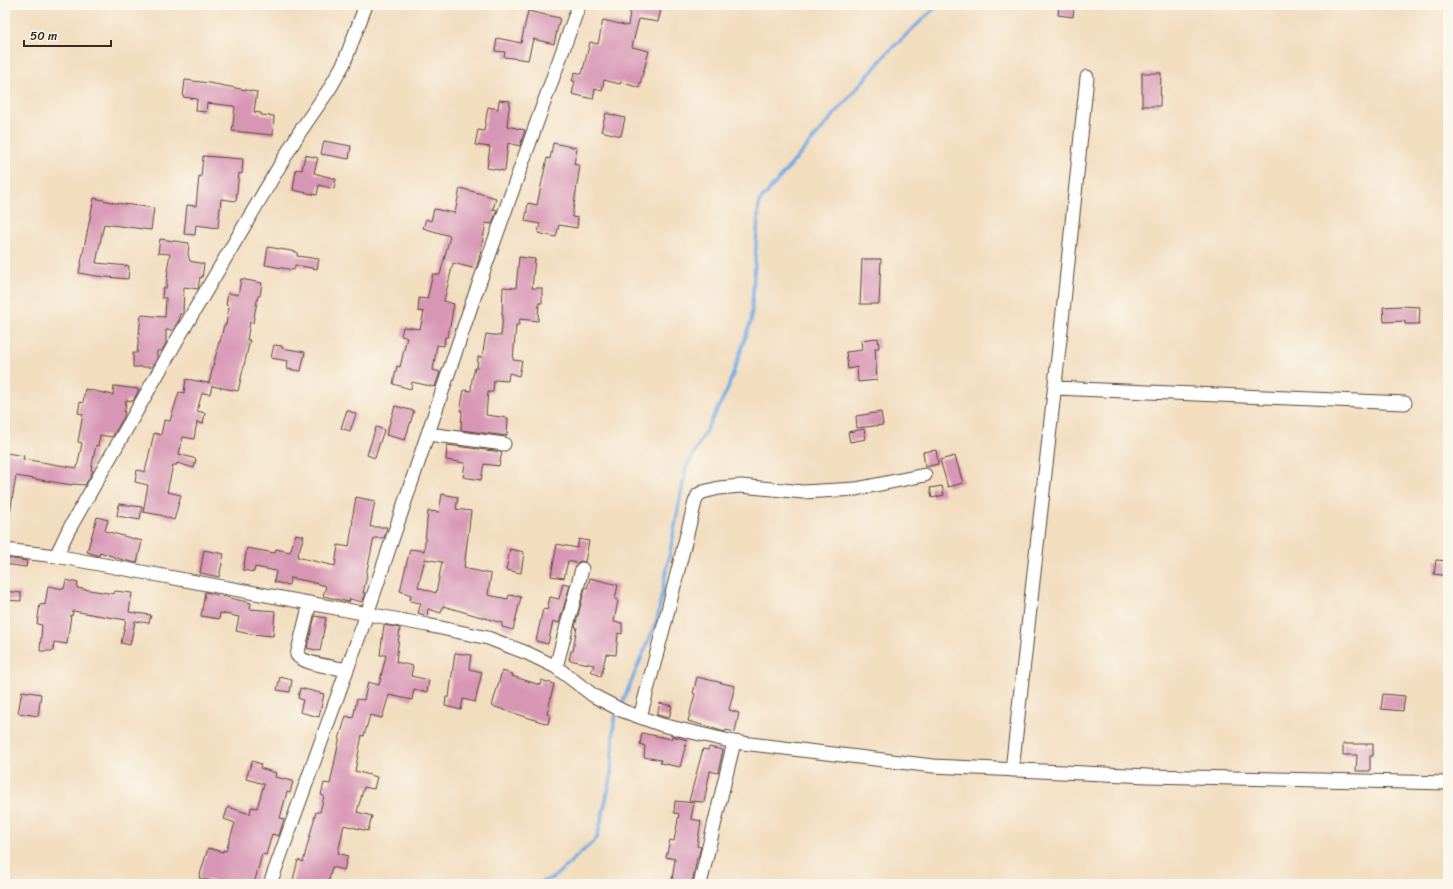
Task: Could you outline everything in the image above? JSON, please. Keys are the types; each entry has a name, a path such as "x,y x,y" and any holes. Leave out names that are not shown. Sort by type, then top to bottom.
{"street":[{"path":"56,556 68,531 177,340 299,133 330,88 344,63 366,5"},
{"path":"270,884 367,614 471,306 579,5"},
{"path":"1012,770 1055,388 1087,77"},
{"path":"1055,388 1405,403"},
{"path":"428,434 504,444"},
{"path":"640,717 694,502 698,496 708,489 741,486 803,492 856,489 925,475"},
{"path":"5,550 56,556 427,625 488,638 556,667 594,696 618,709 662,725 734,742 933,766 1148,776 1448,783"},
{"path":"556,667 582,569"},
{"path":"310,603 297,655 298,658 347,670"},
{"path":"700,884 734,742"}],"building":[{"path":"631,5 661,9 658,22 639,19 632,47 649,51 639,88 621,82 620,84 604,80 602,91 595,89 593,99 572,94 575,81 572,81 575,72 582,74 590,42 598,44 603,20 628,26"},
{"path":"1059,6 1074,7 1073,17 1058,15"},
{"path":"528,11 560,18 554,44 533,39 528,60 504,57 505,52 495,51 497,38 521,43"},
{"path":"1142,73 1161,73 1160,106 1142,106"},
{"path":"185,80 257,92 254,112 261,113 261,115 274,116 273,135 232,131 235,107 233,106 207,103 206,112 196,111 197,99 183,97"},
{"path":"499,100 510,101 507,126 525,130 520,146 508,143 505,171 487,168 490,147 475,145 478,130 484,131 488,107 498,109"},
{"path":"606,113 625,118 621,136 601,131"},
{"path":"324,141 351,146 349,159 321,154"},
{"path":"553,143 577,148 574,164 580,166 572,217 578,218 577,228 559,225 556,237 538,233 540,224 525,221 528,203 537,205 547,158 550,159"},
{"path":"305,155 318,158 314,173 336,179 334,189 319,185 317,195 293,190 296,169 302,170"},
{"path":"203,156 243,159 242,174 239,173 236,201 221,199 218,228 196,225 195,235 184,234 187,205 196,206"},
{"path":"460,188 496,198 493,209 497,210 492,224 486,223 476,269 453,263 444,301 454,304 448,337 445,337 444,346 437,345 433,370 440,372 435,387 412,382 411,389 393,384 397,366 400,367 407,337 401,336 403,327 420,329 424,312 418,311 419,298 427,299 433,274 440,275 450,236 423,228 426,219 431,221 434,209 455,213"},
{"path":"94,198 116,203 154,208 151,230 104,224 96,263 129,266 128,279 79,273"},
{"path":"160,239 189,243 188,254 190,261 204,264 202,278 200,277 198,289 184,287 183,314 180,314 179,320 173,330 166,330 166,343 162,351 157,351 157,359 152,367 133,367 133,353 137,353 141,315 165,317 166,298 162,298 163,288 166,288 170,254 158,253"},
{"path":"268,247 297,252 297,256 319,259 317,269 295,265 294,270 265,265"},
{"path":"519,257 535,259 532,288 542,288 542,303 539,303 538,321 520,319 519,325 516,325 513,360 522,361 519,376 509,373 508,381 494,380 493,392 488,392 486,415 508,418 507,434 506,436 461,430 462,411 460,411 464,390 471,391 472,379 475,368 477,368 478,357 482,357 486,334 501,336 503,287 516,288"},
{"path":"862,259 881,259 879,304 860,304"},
{"path":"241,279 262,283 253,323 250,322 247,340 250,340 238,391 212,386 210,394 202,393 197,411 205,413 203,424 197,422 194,439 183,437 179,454 196,459 194,468 177,463 177,465 173,465 167,492 181,495 174,520 160,515 143,512 148,485 135,482 137,470 145,472 154,433 161,435 164,420 170,421 179,392 184,393 186,379 209,383 219,342 224,325 226,325 229,306 226,305 228,293 238,295"},
{"path":"1383,307 1420,307 1419,324 1405,324 1405,321 1384,322"},
{"path":"878,338 879,348 875,348 877,380 858,382 857,367 848,369 846,352 862,350 861,340"},
{"path":"274,345 305,352 301,371 287,369 288,361 271,358"},
{"path":"114,386 138,389 138,392 133,401 126,400 124,417 112,437 100,435 98,446 96,445 91,470 93,471 85,485 72,485 16,476 10,512 5,512 5,462 7,453 24,456 23,459 77,468 82,443 78,442 83,414 78,413 80,402 83,403 85,389 113,395"},
{"path":"395,406 414,411 405,440 386,435"},
{"path":"347,410 356,414 350,431 341,428"},
{"path":"881,412 883,425 857,428 856,416"},
{"path":"376,427 384,430 375,458 367,455"},
{"path":"864,429 866,439 850,442 848,432"},
{"path":"447,445 502,452 499,466 484,464 481,480 463,477 465,463 446,460"},
{"path":"936,450 938,464 925,467 923,452"},
{"path":"955,456 963,483 948,487 940,460"},
{"path":"942,486 944,495 932,498 930,488"},
{"path":"442,494 458,497 456,509 471,511 464,568 491,574 488,595 508,599 509,595 521,597 513,630 502,627 502,623 443,606 441,613 428,609 427,616 418,613 421,603 410,601 411,595 400,591 410,549 424,551 428,511 439,512","holes":["425,559 442,562 436,593 418,587"]},
{"path":"356,497 375,501 370,527 387,527 384,538 374,538 363,593 366,593 362,602 350,599 349,602 323,596 326,586 307,581 290,578 289,585 274,582 276,571 255,567 254,572 243,570 247,548 275,553 276,549 290,552 296,534 304,536 297,557 335,566 338,545 349,547"},
{"path":"119,504 142,507 140,520 117,516"},
{"path":"97,517 108,520 105,531 142,541 137,563 100,552 99,556 87,552"},
{"path":"579,539 589,541 585,562 580,561 577,563 568,561 564,578 551,576 557,544 577,548"},
{"path":"510,549 524,552 521,573 506,570"},
{"path":"204,550 224,554 219,577 200,573"},
{"path":"5,558 27,561 26,567 5,564"},
{"path":"1436,560 1448,561 1448,576 1434,574"},
{"path":"590,578 618,585 615,599 618,600 614,622 622,623 622,634 618,633 616,655 606,654 601,677 591,671 594,665 569,660 571,651 573,651 577,627 575,627 585,588 587,588"},
{"path":"66,580 78,583 77,588 114,594 115,591 132,593 129,612 151,615 149,623 135,621 130,645 121,643 126,620 73,611 72,616 71,615 67,644 54,642 53,651 40,651 42,625 37,624 40,604 45,605 48,586 64,589"},
{"path":"563,583 570,585 559,623 553,621 548,644 536,641 543,609 547,610 550,597 559,599"},
{"path":"5,591 21,593 21,601 5,600"},
{"path":"205,592 251,603 250,609 275,611 273,636 236,631 239,617 220,613 219,619 201,616"},
{"path":"315,616 326,618 320,651 307,648"},
{"path":"384,625 400,628 396,662 413,666 411,676 429,680 427,692 414,689 412,700 389,695 382,718 370,715 364,736 362,735 355,771 377,777 374,789 364,787 357,812 372,816 368,831 344,825 338,853 348,856 344,870 332,867 328,884 292,884 298,860 303,862 316,812 320,812 324,796 321,795 324,783 330,784 340,736 346,716 353,718 357,699 364,700 368,682 379,685 386,655 380,655"},
{"path":"455,653 471,655 469,669 482,672 475,702 463,699 461,710 445,706 446,697 449,697"},
{"path":"502,671 513,674 512,676 540,685 541,680 554,684 547,714 550,715 548,724 492,706"},
{"path":"280,677 292,680 290,692 277,690"},
{"path":"697,677 735,686 729,710 739,713 735,732 726,730 725,732 688,721 695,694 693,693"},
{"path":"300,688 324,694 319,717 300,712 303,700 298,698"},
{"path":"22,691 41,694 38,716 18,713"},
{"path":"1383,694 1405,696 1403,711 1381,709"},
{"path":"660,703 672,706 669,718 657,715"},
{"path":"642,733 671,739 672,736 687,740 680,767 660,763 661,760 644,757 645,746 640,744"},
{"path":"1343,744 1373,744 1373,756 1370,756 1370,771 1356,771 1357,755 1343,755"},
{"path":"709,747 723,750 718,773 710,771 704,802 689,801 703,749 708,750"},
{"path":"252,761 261,764 260,768 276,773 275,777 293,781 290,793 287,792 280,818 284,819 279,836 272,834 266,855 262,854 254,884 215,884 216,882 199,878 208,848 223,852 223,850 226,851 235,823 224,819 228,807 250,814 251,807 257,808 264,784 246,779"},
{"path":"675,801 694,803 691,819 701,821 697,846 701,847 697,858 692,884 681,884 681,881 672,880 675,859 666,857 670,840 674,841 679,814 674,813"}],"waterway":[{"path":"621,706 657,620 686,468 727,391 751,321 759,202 888,52 938,5"},
{"path":"535,884 553,878 597,838 611,778 614,721 618,711"}]}
